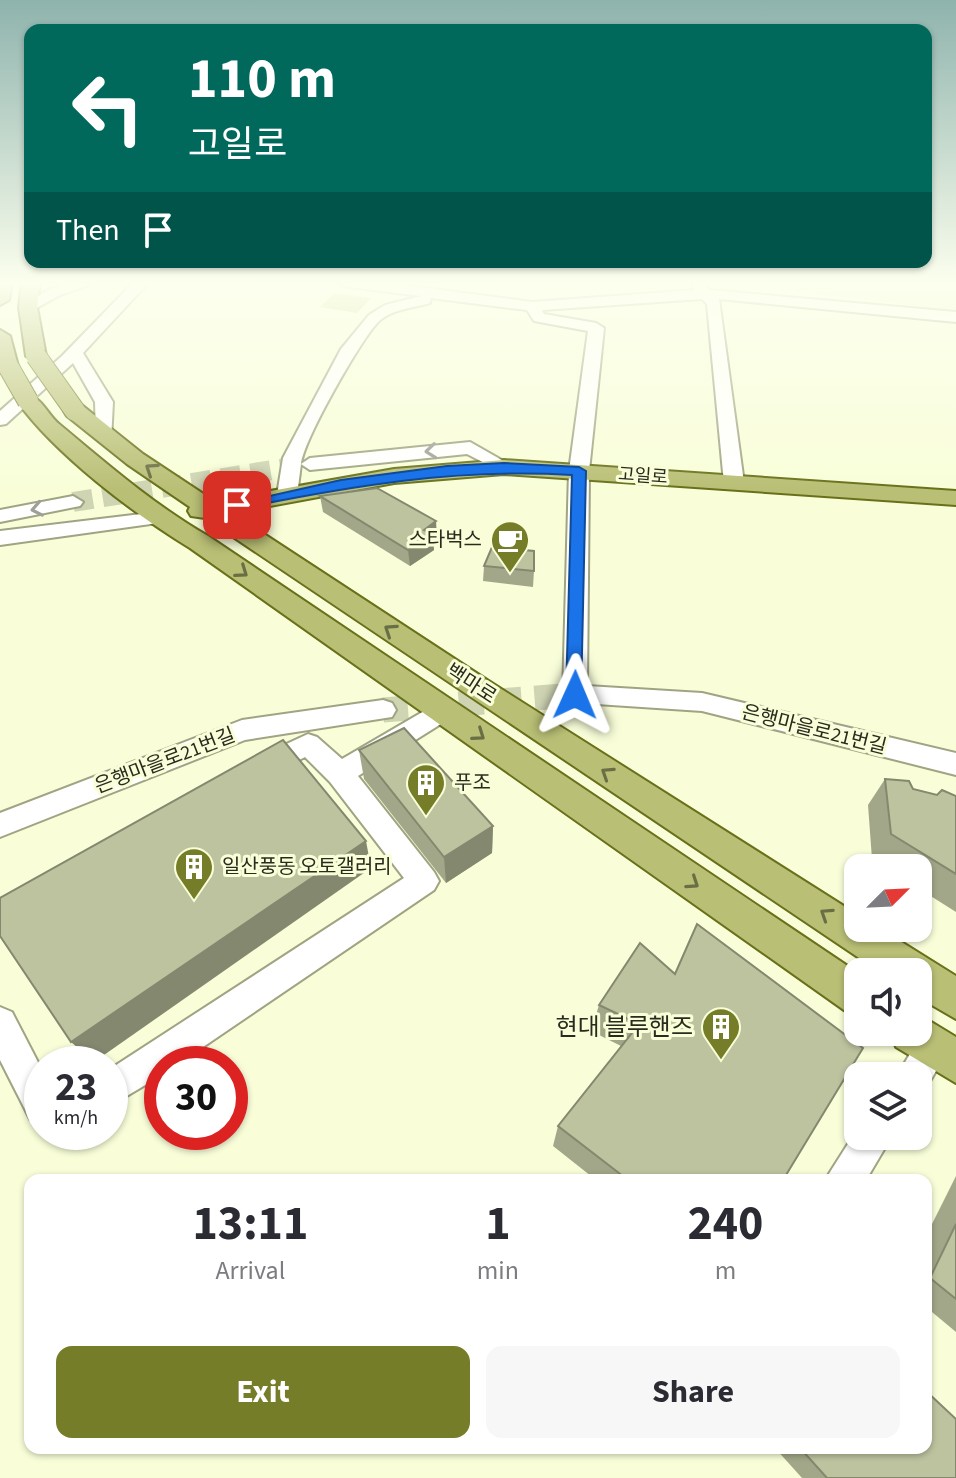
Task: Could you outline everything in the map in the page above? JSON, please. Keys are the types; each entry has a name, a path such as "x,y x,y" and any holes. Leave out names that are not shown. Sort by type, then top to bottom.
{"main road":[{"name":"백마로","path":"4,351 8,366 46,424 158,518 199,542 844,986"},
{"name":"백마로","path":"35,351 75,411 105,437 476,688 893,958"},
{"name":"고일로","path":"158,518 394,476 504,467 956,498"},
{"name":"백마로","path":"932,983 956,999"}],"street":[{"path":"287,495 348,351"},
{"path":"579,471 593,351"},
{"path":"719,351 734,483"},
{"path":"0,420 74,352 104,402 105,437"},
{"path":"301,461 470,448 504,467"},
{"name":"은행마을로21번길","path":"579,471 575,695 702,702 956,764"},
{"path":"0,516 73,502"},
{"name":"고일로","path":"0,538 158,518"},
{"name":"은행마을로21번길","path":"0,825 242,730 383,710"},
{"path":"340,774 443,710"},
{"path":"128,1077 424,881 340,774 308,744 238,781"},
{"path":"0,1024 24,1071"},
{"path":"848,1174 864,1150"}],"building":[{"path":"377,488 436,521 424,530 433,534 408,550 320,496"},
{"path":"492,547 534,551 534,571 484,566"},
{"path":"404,728 493,826 444,857 359,750"},
{"name":"일산풍동 오토갤러리","path":"283,740 366,841 71,1042 0,936 0,898"},
{"path":"885,779 909,781 913,789 937,795 942,790 956,796 956,874 932,859 932,854 924,854 891,834"},
{"name":"현대 블루핸즈","path":"697,924 844,1034 844,1046 863,1048 855,1062 844,1062 844,1079 787,1174 620,1174 558,1126 639,1024 599,1005 640,943 675,974"},
{"path":"956,1224 956,1299 932,1280"},
{"path":"932,1397 956,1419 956,1478 827,1478 805,1454 932,1454"}],"tunnel":[{"path":"73,502 310,464"},
{"path":"383,710 575,695"}],"place":[{"name":"스타벅스","path":"510,574"},
{"name":"푸조","path":"426,817"},
{"name":"일산풍동 오토갤러리","path":"194,901"},
{"name":"현대 블루핸즈","path":"721,1061"}],"route":[{"path":"237,505 341,484 447,470 504,467 579,471 575,695"}]}
